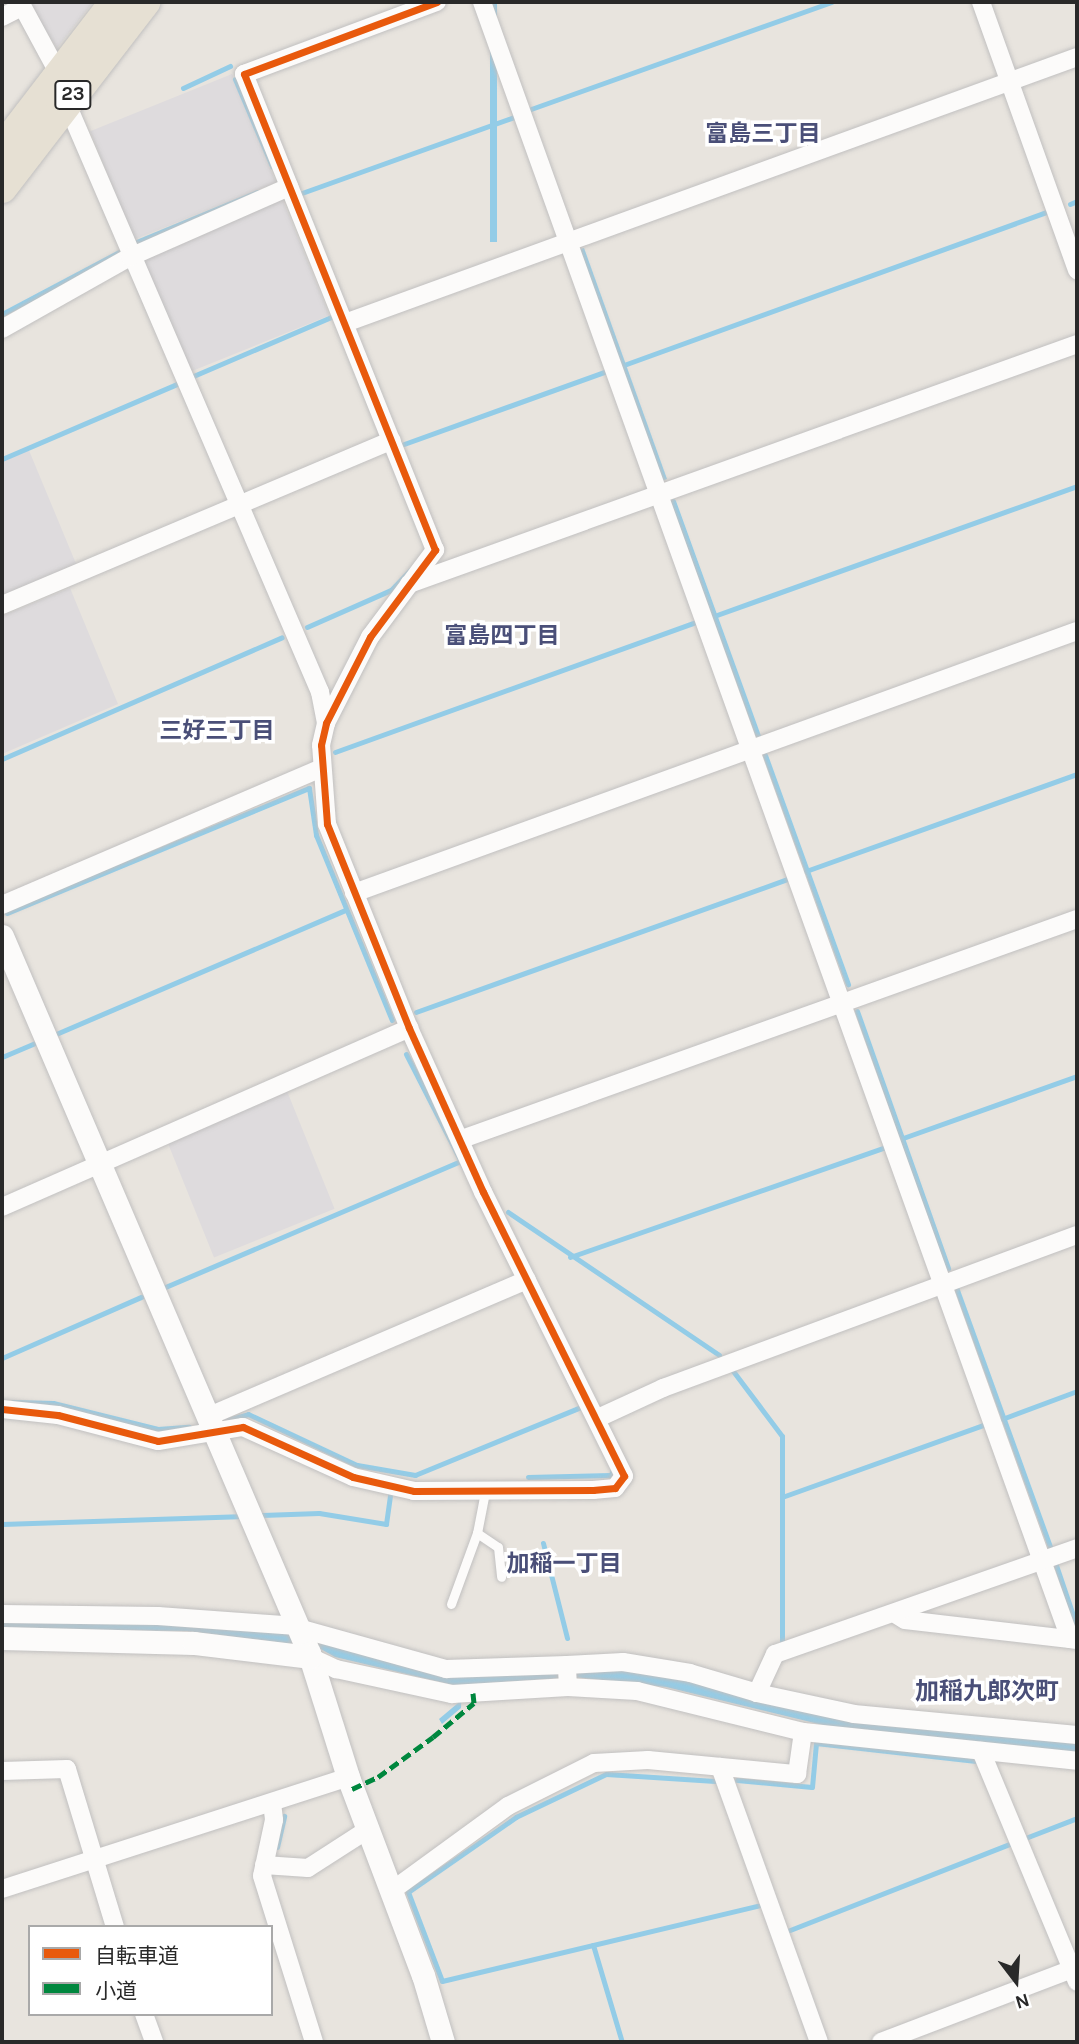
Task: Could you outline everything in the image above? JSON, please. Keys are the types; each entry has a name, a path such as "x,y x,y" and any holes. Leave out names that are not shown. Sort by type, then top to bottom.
{"highway":[{"name":"23","path":"2,149 115,2"},
{"name":"23","path":"2,188 145,2"}],"street":[{"path":"326,723 370,637 435,550 244,74 437,2"},
{"path":"482,2 1074,1640 905,1620 897,1615"},
{"path":"981,2 1077,270"},
{"path":"2,17 21,4 59,74"},
{"path":"345,323 1077,57"},
{"path":"66,104 320,692 326,723 321,768 327,824 354,892 409,1028 527,1280 621,1467 622,1484 593,1490 485,1492 402,1488 353,1477 243,1427 210,1425"},
{"path":"2,329 130,257 289,187"},
{"path":"409,584 1077,344"},
{"path":"2,605 392,440"},
{"path":"354,892 1077,631"},
{"path":"2,905 321,768"},
{"path":"462,1139 1077,919"},
{"path":"2,936 309,1655 348,1777 423,1975 443,2042"},
{"path":"2,1207 409,1028"},
{"path":"598,1418 663,1388 1077,1235"},
{"path":"2,1409 58,1415 158,1441 210,1425 527,1280"},
{"path":"757,1693 775,1654 897,1615 1077,1548"},
{"path":"2,1614 171,1616 298,1628 446,1669 568,1676 681,1699 803,1732 1077,1761"},
{"path":"2,1638 194,1643 309,1655 337,1669 458,1694 568,1676 623,1662 690,1673 757,1693 854,1714 1077,1735"},
{"path":"390,1892 508,1806 594,1763 648,1760 797,1774 803,1732"},
{"path":"881,2042 1076,1973 981,1751"},
{"path":"720,1766 819,2042"},
{"path":"2,1771 67,1769 91,1858 114,1925"},
{"path":"2,1889 348,1777"},
{"path":"272,1803 274,1820 261,1876 314,2042"},
{"path":"264,1865 308,1868 367,1830"},
{"path":"146,2016 154,2042"}],"lane":[{"path":"451,1604 477,1533 485,1492"},
{"path":"477,1533 498,1547 501,1577"}],"shaded area":[{"path":"27,2 93,2 57,48"},
{"path":"232,74 276,182 134,240 90,131"},
{"path":"281,196 329,316 185,374 136,254"},
{"path":"28,448 77,566 2,598 2,459"},
{"path":"70,588 118,704 2,754 2,616"},
{"path":"287,1091 335,1209 214,1257 166,1140"}],"water":[{"path":"490,2 497,2 497,242 490,242"},
{"path":"584,248 667,479 662,481 580,249"},
{"path":"2,1620 269,1628 428,1673 601,1668 650,1673 1077,1740 1077,1753 831,1727 666,1687 574,1677 462,1685 461,1708 442,1724 439,1719 458,1703 457,1686 335,1657 317,1647 187,1631 2,1629"}],"waterway":[{"path":"531,109 832,2"},
{"path":"183,88 230,66"},
{"path":"235,79 272,166"},
{"path":"299,194 517,116"},
{"path":"134,243 257,192"},
{"path":"1070,204 1077,201"},
{"path":"621,366 1046,212"},
{"path":"2,314 119,252"},
{"path":"191,377 333,316"},
{"path":"404,444 610,370"},
{"path":"2,459 177,384"},
{"path":"714,616 1077,486"},
{"path":"673,501 758,736"},
{"path":"307,627 391,590 410,570"},
{"path":"335,752 694,623"},
{"path":"2,759 282,637"},
{"path":"765,755 848,984"},
{"path":"806,871 1077,774"},
{"path":"7,913 309,788 316,835 392,1020"},
{"path":"416,1012 790,878"},
{"path":"56,1034 346,910"},
{"path":"857,1011 948,1268"},
{"path":"2,1057 33,1044"},
{"path":"406,1054 466,1171"},
{"path":"903,1138 1077,1076"},
{"path":"570,1257 888,1146"},
{"path":"163,1288 458,1162"},
{"path":"508,1212 719,1355"},
{"path":"956,1287 1052,1552"},
{"path":"2,1358 141,1297"},
{"path":"733,1371 782,1436 782,1642"},
{"path":"1002,1419 1077,1391"},
{"path":"13,1402 53,1403 158,1429 189,1427"},
{"path":"224,1421 248,1414 357,1465 415,1475 581,1407"},
{"path":"782,1497 989,1423"},
{"path":"528,1477 611,1475 613,1469"},
{"path":"262,1515 319,1513 386,1524 391,1490"},
{"path":"2,1524 238,1516"},
{"path":"543,1543 567,1638"},
{"path":"1056,1565 1077,1627"},
{"path":"737,1780 812,1787 816,1743 976,1761"},
{"path":"715,1781 606,1774 516,1817 408,1892 442,1981 758,1906"},
{"path":"277,1847 284,1816"},
{"path":"1028,1837 1077,1818"},
{"path":"790,1930 1010,1844"},
{"path":"593,1945 622,2042"}],"marked path":[{"path":"352,1789 378,1777 433,1737 474,1703 473,1693"}],"cycle path":[{"path":"2,1409 58,1415 158,1441 243,1427 353,1477 414,1491 593,1490 615,1488 624,1476 483,1192 409,1028 327,824 321,745 326,723 370,637 435,550 244,74 437,2"}],"district":[{"name":"富島三丁目","path":"763,134"},
{"name":"富島四丁目","path":"502,636"},
{"name":"三好三丁目","path":"217,731"},
{"name":"加稲一丁目","path":"564,1564"},
{"name":"加稲九郎次町","path":"987,1692"}]}
